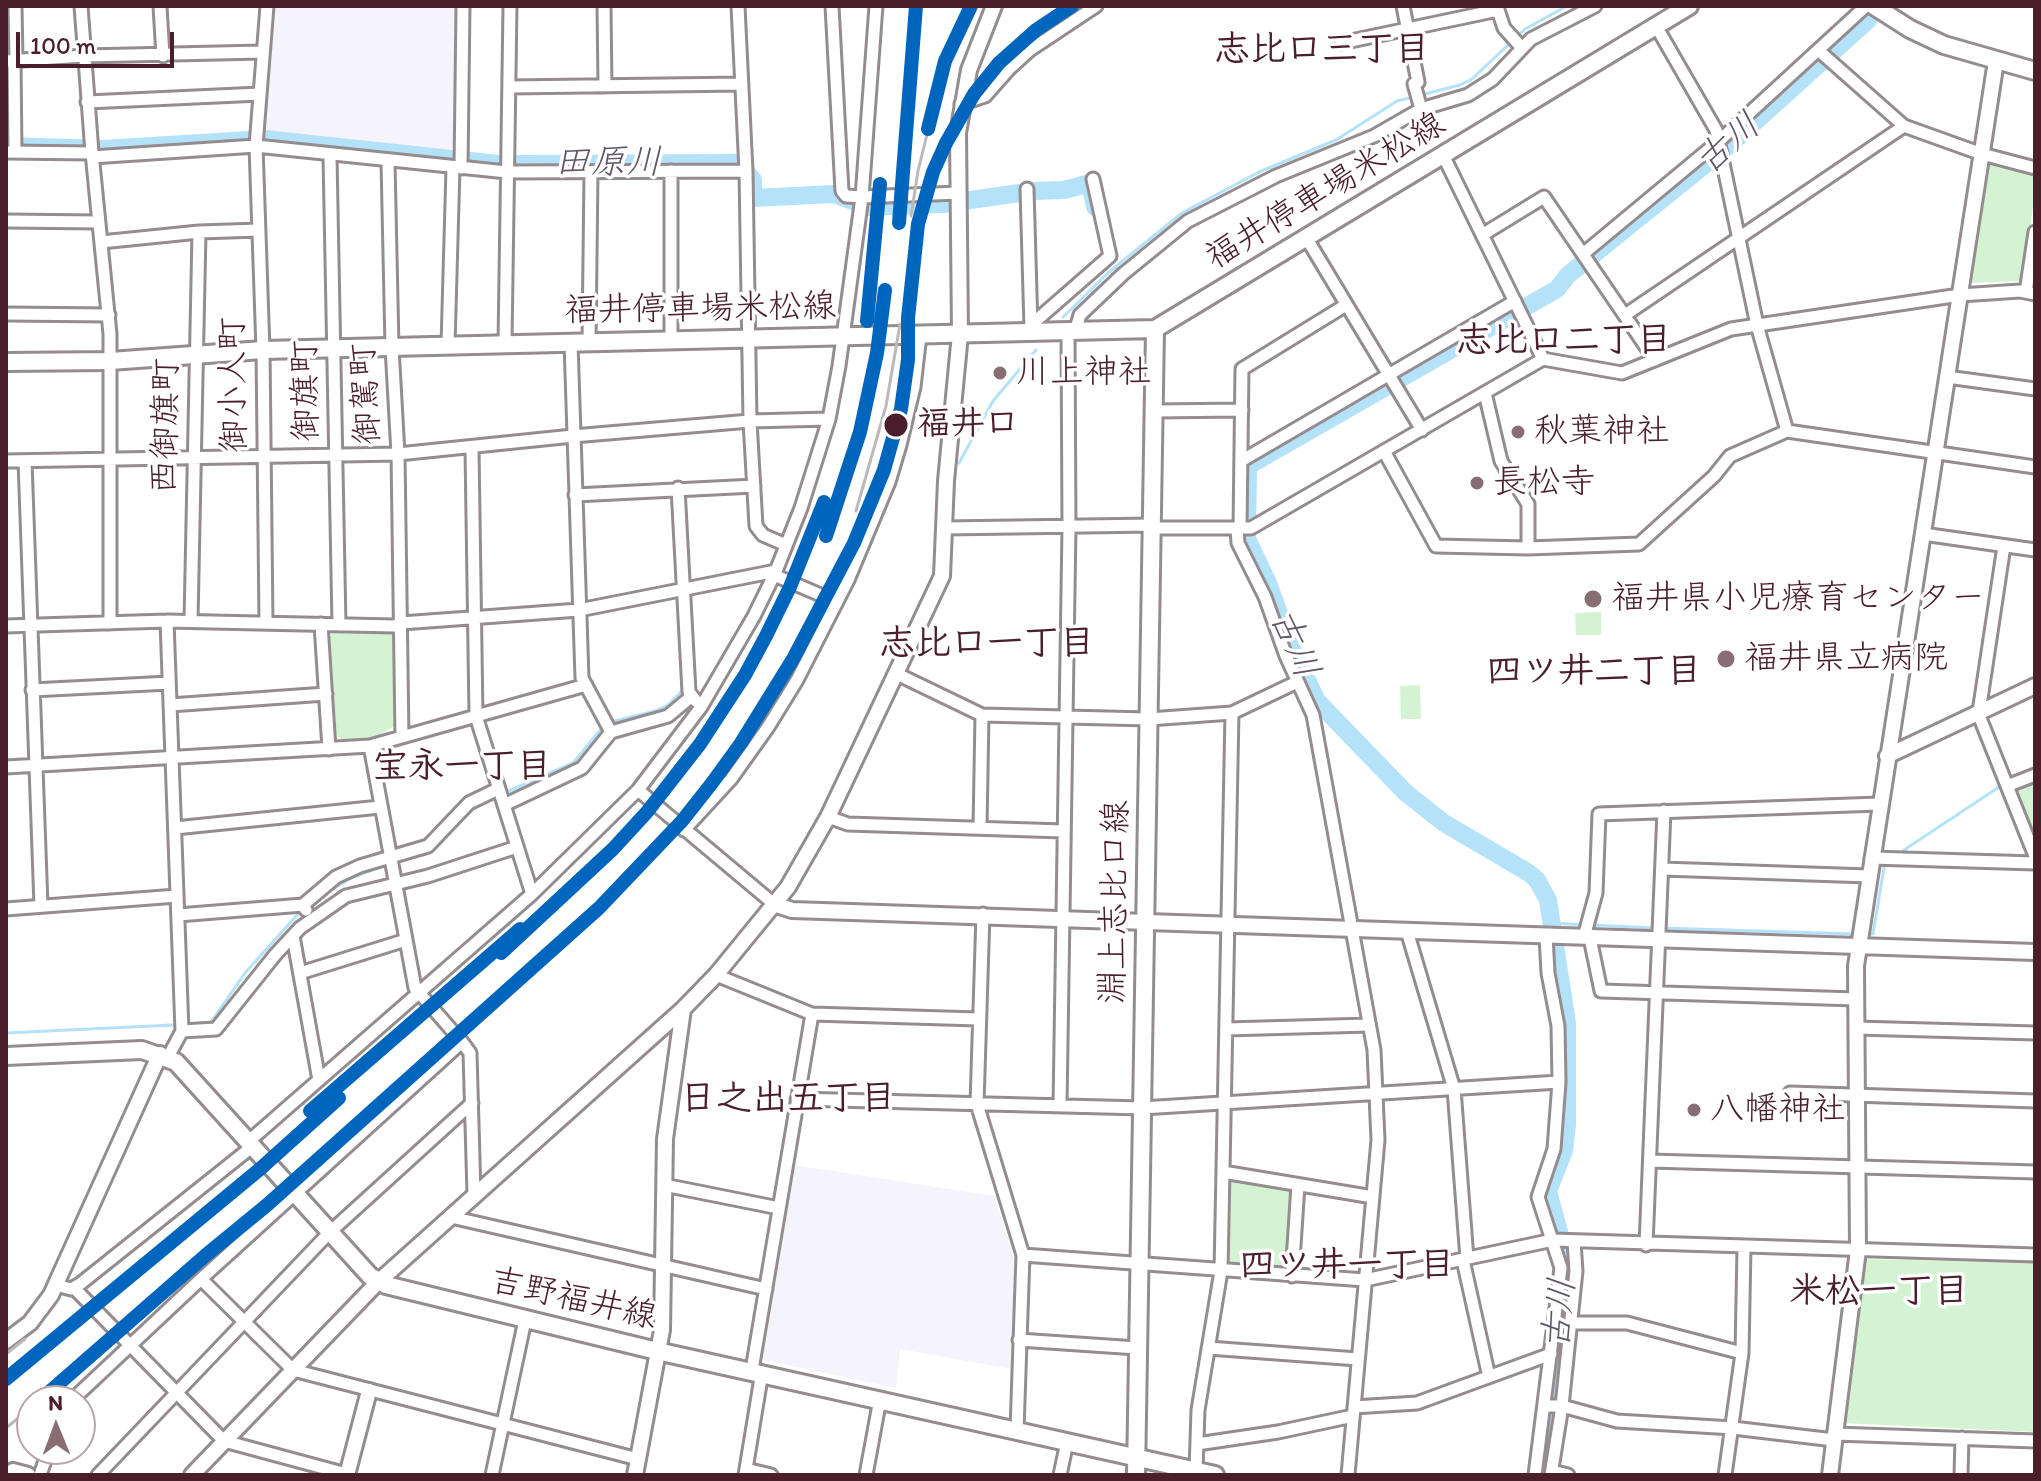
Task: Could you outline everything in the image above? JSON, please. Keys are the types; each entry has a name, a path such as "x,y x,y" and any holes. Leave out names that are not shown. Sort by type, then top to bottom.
{"main road":[{"name":"福井停車場米松線","path":"6,362 110,361 263,350 960,334 1031,329 1072,332 1155,329 1689,6"},
{"path":"1884,9 1944,45 2035,71"},
{"name":"淵上志比口線","path":"1136,1475 1155,329"},
{"path":"6,1056 119,1049 142,1050 164,1056 191,1075 378,1282"},
{"name":"吉野福井線","path":"378,1282 657,1351 1215,1475"}],"street":[{"path":"15,6 10,152 92,155 256,146 507,172 746,171"},
{"path":"81,6 87,102 109,315 110,623"},
{"path":"160,6 163,56"},
{"name":"御小人町","path":"266,622 263,350 256,146 267,6"},
{"path":"448,345 463,6"},
{"path":"505,344 510,6"},
{"path":"604,6 605,86"},
{"path":"738,6 746,171 747,339 756,526 763,535 786,545"},
{"path":"832,6 840,187 846,196 958,193"},
{"path":"74,1288 251,1143 532,894 638,790 701,707 754,616 775,573 801,508 829,419 844,337 862,197 876,6"},
{"path":"192,1475 378,1282 683,1009 716,975 788,887 828,817 941,580 946,481 960,334 958,133 961,104 976,46 994,6"},
{"path":"961,104 985,96 1030,50 1096,6"},
{"path":"1403,6 1418,82 1414,84 1421,109"},
{"path":"1060,1106 1072,332 1080,315 1122,272 1188,221 1276,176 1374,136 1421,109 1468,95 1493,79 1531,39 1595,6"},
{"path":"1583,254 1719,141 1866,6"},
{"path":"1341,43 1498,10 1504,28 1522,48"},
{"path":"1656,26 1716,130 1757,325 1787,431"},
{"path":"1818,50 1904,126 1982,154 2035,168"},
{"path":"12,61 262,52"},
{"path":"1830,1475 1858,1250 1858,947 1996,61"},
{"path":"509,87 742,84"},
{"path":"87,102 260,94"},
{"path":"1625,315 1904,126"},
{"path":"1443,155 1543,359"},
{"name":"御旗町","path":"330,156 339,625"},
{"name":"御駕町","path":"388,162 398,454 402,737"},
{"path":"671,171 671,340"},
{"path":"589,343 591,172"},
{"path":"1093,179 1110,259 1122,272"},
{"path":"1027,189 1031,329"},
{"path":"1482,235 1544,197 1655,360"},
{"path":"6,221 99,222"},
{"path":"101,242 199,232 259,230"},
{"name":"西御旗町","path":"191,621 199,232"},
{"path":"944,528 1251,528 1543,359 1622,373 1731,329 1960,295 2031,293 2035,232"},
{"path":"1307,239 1422,430"},
{"path":"1031,329 1110,259"},
{"path":"1241,461 1515,301"},
{"path":"1346,305 1242,369 1238,543 1265,597 1313,715 1374,1050 1378,1140 1348,1475"},
{"path":"6,314 109,315"},
{"path":"684,830 731,779 768,727 797,680 837,602 865,543 897,456 914,387 920,335"},
{"path":"571,343 581,675 611,732"},
{"path":"1947,377 2035,389"},
{"path":"1485,393 1501,461 1528,504 1528,548"},
{"path":"1155,411 1242,410"},
{"path":"6,461 398,454 750,421 829,419"},
{"path":"1384,451 1436,546 1528,548 1639,544 1714,476 1730,456 1787,431 2035,467"},
{"path":"472,449 476,716 532,894"},
{"path":"25,461 41,906"},
{"path":"575,495 754,486"},
{"path":"678,488 689,692 701,707"},
{"path":"1923,534 2035,550"},
{"path":"2004,546 1978,712 2035,856"},
{"path":"6,626 191,621 394,626 579,610 775,573 837,602"},
{"path":"6,1341 30,1323 56,1285 164,1056 182,1031 167,621"},
{"path":"321,624 329,749"},
{"path":"897,674 982,715 1149,719 1232,713 1297,682"},
{"path":"32,690 169,683"},
{"path":"6,767 370,746 586,685"},
{"path":"1887,756 2035,686"},
{"path":"170,705 326,694"},
{"path":"504,805 582,768 611,732 668,716 692,696"},
{"path":"1196,1471 1198,1410 1221,1271 1232,713"},
{"path":"980,828 982,715"},
{"path":"370,746 394,883 418,993 470,1053 474,1195"},
{"path":"2007,786 2035,775"},
{"path":"178,915 303,905 336,877 389,856 428,846 469,803 498,789"},
{"path":"638,790 774,904 792,910 983,914 2035,952"},
{"path":"1856,999 1601,991 1587,938 1596,893 1599,814 1879,804"},
{"path":"175,828 380,807"},
{"path":"1646,1245 1664,811"},
{"path":"828,817 848,824 1063,831"},
{"path":"182,1031 216,1029 293,936 346,896 447,871 517,847"},
{"path":"1871,858 2035,863"},
{"path":"1662,869 1869,876"},
{"path":"6,909 177,896"},
{"path":"303,905 311,920"},
{"path":"983,914 977,1104 1023,1255 1017,1430"},
{"path":"1407,931 1454,1089 1465,1259 1489,1377"},
{"path":"293,936 319,1080"},
{"path":"1535,1475 1561,1268 1538,1197 1554,1149 1559,1082 1558,1026 1548,973 1546,936"},
{"path":"300,973 406,940"},
{"path":"716,975 812,1014 978,1019"},
{"path":"635,1475 662,1330 665,1139 683,1009"},
{"path":"771,1475 745,1472 766,1289 812,1014"},
{"path":"1226,1029 1369,1025"},
{"path":"1856,1028 2035,1033"},
{"path":"88,1385 462,1042"},
{"path":"797,1099 1142,1108 1559,1082"},
{"path":"1790,1093 2035,1101"},
{"path":"98,1475 330,1232 472,1103"},
{"path":"1650,1161 2035,1172"},
{"path":"1223,1172 1373,1197"},
{"path":"664,1185 779,1208"},
{"path":"1292,1276 1298,1185"},
{"path":"451,1217 663,1268 766,1289"},
{"path":"1023,1255 1365,1280 1553,1240 2035,1255"},
{"path":"1568,1475 1552,1473 1576,1271 1574,1242"},
{"path":"1725,1475 1742,1353 1744,1247"},
{"path":"201,1279 293,1370 638,1459"},
{"path":"56,1285 74,1288 224,1441 348,1475 369,1391"},
{"path":"492,1475 525,1320"},
{"path":"1570,1323 1627,1323 1742,1353"},
{"path":"1019,1340 1137,1348"},
{"path":"1208,1348 1358,1359"},
{"path":"1197,1444 1278,1432 1353,1411 1417,1403 1551,1354"},
{"path":"866,1475 880,1399"},
{"path":"1545,1406 1562,1406 1617,1421 1834,1437 2035,1441"},
{"path":"1961,1475 1962,1438"},
{"path":"1060,1475 1067,1442"}],"shaded area":[{"path":"271,6 459,6 455,155 261,134"},
{"path":"794,1165 994,1196 1014,1258 1012,1369 900,1349 896,1388 765,1360 760,1353"}],"green space":[{"path":"1990,165 2035,174 2022,281 1971,283"},
{"path":"1601,612 1601,635 1576,635 1575,613"},
{"path":"333,632 390,633 397,641 396,725 369,741 343,741 333,731 328,639"},
{"path":"1420,685 1421,719 1401,719 1400,686"},
{"path":"2035,779 2035,840 2013,787"},
{"path":"1223,1172 1298,1185 1292,1276 1221,1271"},
{"path":"1862,1259 2035,1263 2035,1432 1841,1423"}],"waterway":[{"path":"1063,317 1109,272 1182,213 1259,172 1336,140 1397,101 1472,79 1525,29 1567,6"},
{"name":"古川","path":"1542,1475 1568,1265 1548,1191 1564,1151 1567,1125 1567,1023 1548,900 1537,880 1529,873 1444,823 1406,793 1317,701 1247,539 1248,466 1557,289 1568,275 1728,146 1868,20"},
{"name":"田原川","path":"6,146 103,149 265,139 498,164 738,163 753,180 753,198 834,194 869,207 943,204 1033,191 1064,190 1090,183 1095,207"},
{"path":"959,463 993,401 1036,350"},
{"path":"615,721 655,711 668,705 682,691"},
{"path":"504,793 573,763 601,729"},
{"path":"1898,854 2002,785"},
{"path":"482,803 497,796"},
{"path":"400,860 435,849 469,811"},
{"path":"1866,934 1873,934 1885,862"},
{"path":"322,896 349,879 382,866"},
{"path":"187,1024 211,1022 245,973 298,914"},
{"path":"1553,923 1583,925"},
{"path":"1590,925 1655,928"},
{"path":"1662,928 1855,934"},
{"path":"6,1033 173,1025"}],"railway":[{"path":"911,216 918,171 945,61 971,6"},
{"path":"57,1385 267,1205 599,908 682,821 712,783 741,743 793,659 854,543 884,470 901,409 908,360 908,318 918,224 933,172 946,143 974,94 999,63 1036,30 1072,6"},
{"path":"856,511 886,406 900,324"},
{"path":"6,1379 82,1315"},
{"path":"6,1354 25,1339"},
{"path":"6,1428 16,1420"}],"transit line":[{"path":"899,223 916,6"},
{"path":"928,129 945,61 971,6"},
{"path":"57,1385 267,1205 599,908 682,821 712,783 741,743 793,659 854,543 884,470 901,409 908,360 908,318 918,224 933,172 946,143 974,94 999,63 1036,30 1072,6"},
{"path":"867,321 880,184"},
{"path":"826,536 860,432 877,353 885,290"},
{"path":"501,953 613,849 647,812 700,744 745,675 766,636 790,587 824,502"},
{"path":"310,1111 520,929"},
{"path":"6,1379 260,1169 339,1098"}],"place":[{"name":"川上神社","path":"1000,373"},
{"name":"福井口","path":"896,425"},
{"name":"秋葉神社","path":"1518,432"},
{"name":"長松寺","path":"1477,483"},
{"name":"福井県小児療育センター","path":"1593,599"},
{"name":"福井県立病院","path":"1726,659"},
{"name":"八幡神社","path":"1694,1110"}],"district":[{"name":"志比口三丁目","path":"1322,51"},
{"name":"志比口二丁目","path":"1564,342"},
{"name":"志比口一丁目","path":"987,645"},
{"name":"四ツ井二丁目","path":"1594,673"},
{"name":"宝永一丁目","path":"462,768"},
{"name":"日之出五丁目","path":"788,1100"},
{"name":"四ツ井一丁目","path":"1347,1267"},
{"name":"米松一丁目","path":"1879,1293"}]}
